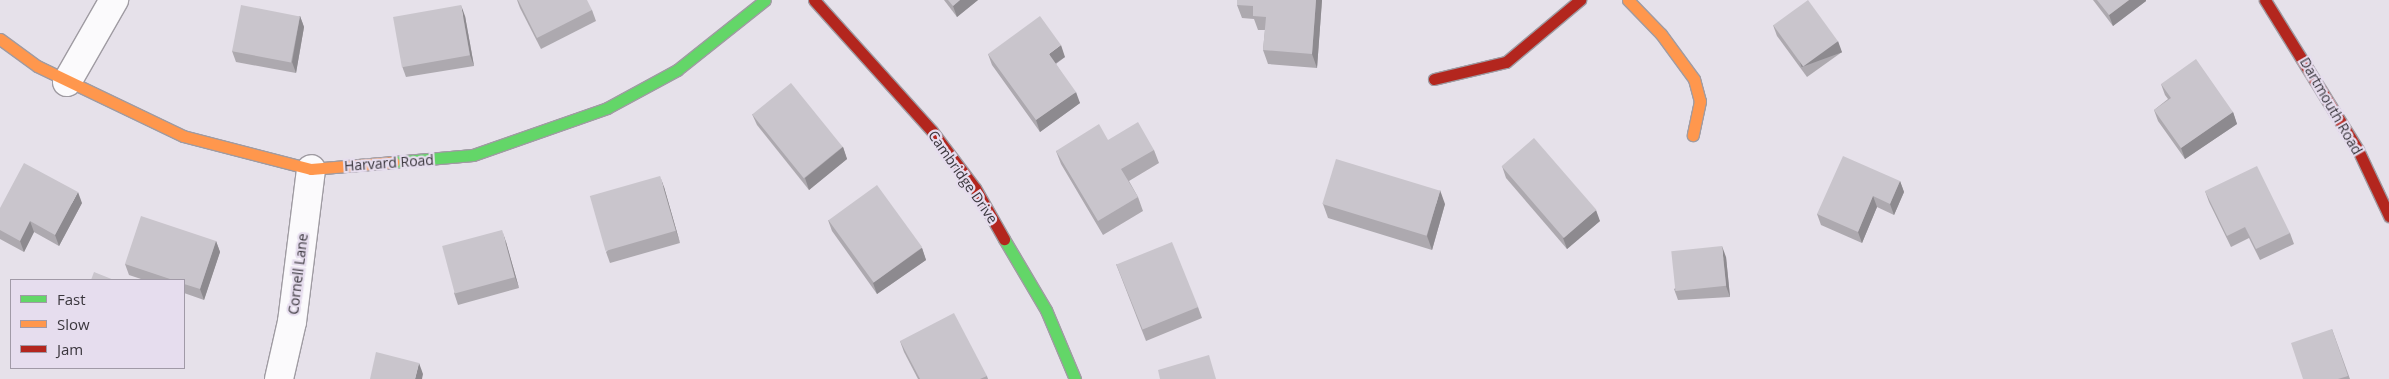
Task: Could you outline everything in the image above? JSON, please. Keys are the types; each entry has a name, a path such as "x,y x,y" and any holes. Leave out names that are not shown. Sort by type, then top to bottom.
{"street":[{"path":"67,82 114,0"},
{"name":"Harvard Road","path":"0,40 67,82 183,136 311,169 473,155 540,134 607,108 677,70 744,21 765,0"},
{"name":"Cambridge Drive","path":"814,0 932,131 975,188 1046,310 1075,379"},
{"path":"1434,79 1506,62 1580,0"},
{"path":"1628,0 1661,34 1694,79 1700,102 1693,135"},
{"name":"Dartmouth Road","path":"2265,0 2358,150 2389,216"},
{"name":"Cornell Lane","path":"279,379 292,322 311,169"}],"building":[{"path":"518,0 587,0 592,10 537,38"},
{"path":"948,0 960,0 953,6"},
{"path":"1237,0 1316,0 1312,54 1263,50 1266,17 1253,16 1253,6 1237,5"},
{"path":"1808,0 1838,41 1803,67 1773,25"},
{"path":"2097,0 2129,0 2109,15"},
{"path":"241,5 300,16 291,63 232,51"},
{"path":"461,5 470,55 402,67 393,17"},
{"path":"1040,16 1061,45 1049,54 1076,92 1036,120 988,54"},
{"path":"2196,59 2233,112 2181,148 2154,110 2171,98 2161,84"},
{"path":"791,83 843,147 804,178 752,114"},
{"path":"1138,122 1154,150 1121,169 1138,197 1098,221 1056,151 1099,124 1108,140"},
{"path":"1534,138 1596,210 1564,238 1502,166"},
{"path":"1843,156 1900,181 1890,204 1873,196 1858,232 1817,214"},
{"path":"1336,159 1440,191 1426,236 1322,204"},
{"path":"24,163 78,192 55,235 30,221 20,241 0,230 0,208"},
{"path":"2257,166 2290,233 2256,249 2245,227 2227,236 2205,191"},
{"path":"660,176 676,231 606,251 590,196"},
{"path":"877,185 922,247 874,283 828,220"},
{"path":"141,216 216,241 200,289 185,284 185,279 170,279 125,264"},
{"path":"502,230 515,277 455,293 442,246"},
{"path":"1172,242 1198,307 1143,329 1116,264"},
{"path":"1722,246 1726,286 1675,291 1671,251"},
{"path":"94,272 112,279 91,279"},
{"path":"954,313 987,376 980,379 920,379 900,341"},
{"path":"2332,329 2348,376 2338,379 2303,379 2291,343"},
{"path":"376,352 419,363 415,379 370,379"},
{"path":"1209,355 1216,379 1160,379 1158,370"}],"traffic: fast":[{"path":"394,162 473,155 607,108 677,70 765,0"},
{"path":"1004,239 1046,310 1075,379"}],"traffic: slow":[{"path":"1628,0 1661,34 1694,79 1700,101 1693,135"},
{"path":"0,39 37,66 183,136 311,169 394,162"}],"traffic: jam":[{"path":"814,0 932,131 975,188 1004,239"},
{"path":"1434,79 1506,62 1580,0"},
{"path":"2265,0 2358,150 2389,216"}]}
